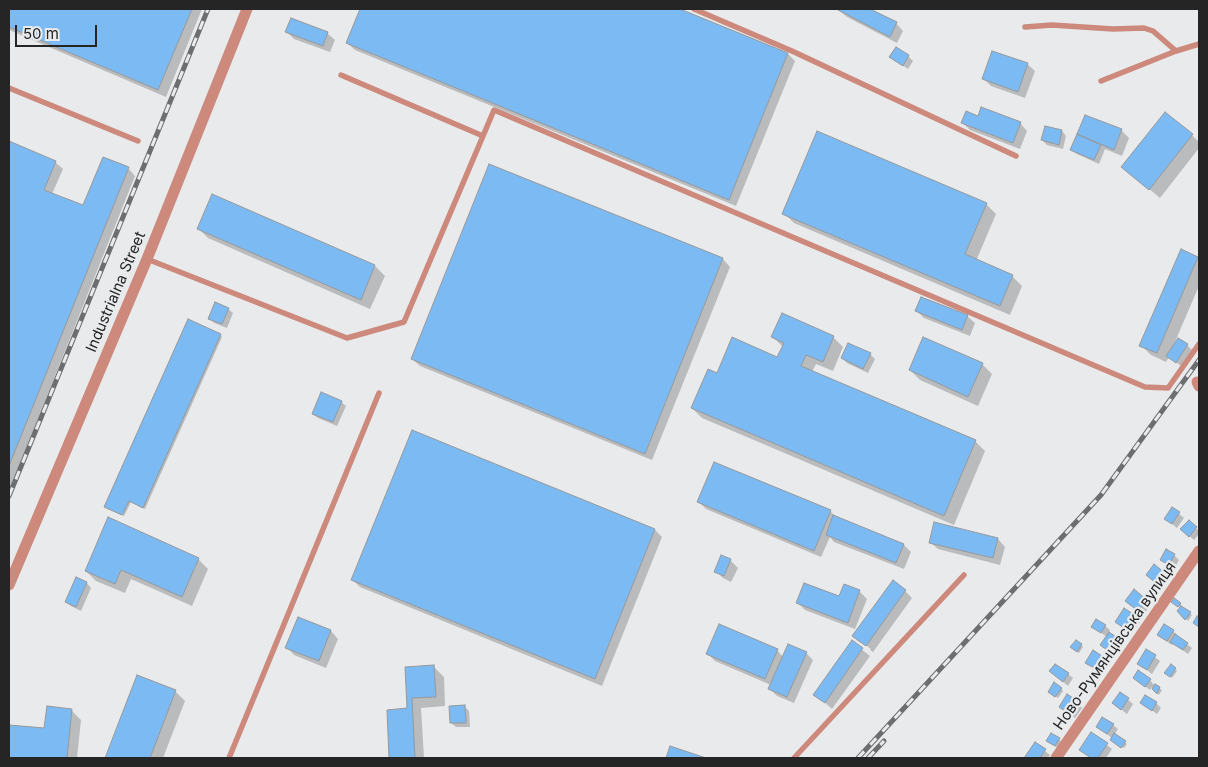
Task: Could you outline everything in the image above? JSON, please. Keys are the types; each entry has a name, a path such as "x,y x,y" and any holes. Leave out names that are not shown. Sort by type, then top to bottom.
{"street":[{"name":"Industrialna Street","path":"9,585 147,259 247,9"},
{"name":"Ново-Румянцівська вулиця","path":"1056,758 1199,551"}],"lane":[{"path":"694,9 792,51 1016,156"},
{"path":"1025,27 1052,24 1113,29 1144,28 1152,31 1176,51"},
{"path":"1101,81 1176,51 1199,44"},
{"path":"341,75 483,136"},
{"path":"9,88 138,141"},
{"path":"147,259 347,338 404,322 494,110 1145,387 1168,388 1199,344"},
{"path":"229,758 379,393"},
{"path":"794,758 964,575"}],"building":[{"path":"9,9 192,9 158,90 9,27"},
{"path":"360,9 680,9 788,53 729,200 346,43"},
{"path":"839,9 870,9 897,22 890,37"},
{"path":"291,18 328,32 323,46 285,32"},
{"path":"896,47 909,55 903,66 889,57"},
{"path":"992,51 1028,63 1018,92 982,79"},
{"path":"981,107 1021,122 1013,143 961,123 966,111 978,116"},
{"path":"1165,112 1193,134 1149,190 1121,167"},
{"path":"1085,115 1122,129 1114,150 1077,134"},
{"path":"1045,126 1062,130 1059,145 1041,140"},
{"path":"817,131 987,203 965,254 1013,275 1000,306 782,214"},
{"path":"1077,134 1101,145 1094,160 1070,150"},
{"path":"9,141 56,161 44,190 83,205 103,157 129,167 9,466"},
{"path":"489,164 723,258 645,454 411,359"},
{"path":"212,194 375,265 361,300 197,229"},
{"path":"1181,249 1198,257 1157,353 1139,346"},
{"path":"921,297 968,315 962,330 915,311"},
{"path":"215,302 229,308 222,324 208,319"},
{"path":"782,313 834,336 823,362 806,355 801,366 976,440 944,516 691,408 708,369 717,373 732,337 777,357 784,343 771,337"},
{"path":"188,319 221,334 143,508 129,501 122,515 104,507"},
{"path":"923,337 983,363 968,397 909,370"},
{"path":"1178,338 1188,344 1176,363 1166,356"},
{"path":"848,343 871,353 863,369 841,358"},
{"path":"321,392 342,401 333,422 312,414"},
{"path":"412,430 655,529 595,679 351,580"},
{"path":"714,462 831,510 814,551 697,502"},
{"path":"1172,507 1180,512 1172,524 1164,519"},
{"path":"833,515 904,544 896,563 826,535"},
{"path":"108,517 199,558 182,597 121,570 115,584 85,571"},
{"path":"1189,520 1197,527 1189,537 1180,529"},
{"path":"934,522 998,538 993,558 929,543"},
{"path":"1166,549 1175,554 1169,565 1160,560"},
{"path":"721,555 731,559 724,576 714,572"},
{"path":"1154,564 1166,574 1157,584 1146,575"},
{"path":"76,577 87,582 76,607 65,602"},
{"path":"893,580 906,590 866,646 852,636"},
{"path":"804,583 839,596 844,584 860,590 848,623 796,603"},
{"path":"1134,589 1147,600 1138,611 1125,601"},
{"path":"1174,598 1181,603 1178,607 1171,602"},
{"path":"1181,606 1191,612 1185,620 1177,611"},
{"path":"1124,608 1136,616 1127,630 1115,622"},
{"path":"1197,616 1199,617 1199,627 1193,623"},
{"path":"298,617 331,630 319,661 285,648"},
{"path":"1096,619 1106,625 1101,633 1091,627"},
{"path":"719,624 778,649 765,679 706,654"},
{"path":"1164,624 1174,630 1167,641 1157,635"},
{"path":"1109,632 1119,639 1110,652 1100,645"},
{"path":"1175,634 1188,643 1183,650 1170,642"},
{"path":"852,640 863,648 825,703 813,695"},
{"path":"1076,640 1082,644 1077,652 1070,647"},
{"path":"788,644 807,652 787,697 768,689"},
{"path":"1146,649 1156,655 1147,670 1137,664"},
{"path":"1093,650 1105,658 1098,670 1085,663"},
{"path":"1055,664 1069,673 1063,682 1049,671"},
{"path":"1171,664 1176,668 1170,677 1164,673"},
{"path":"434,665 436,697 412,698 415,758 389,758 387,710 407,708 405,667"},
{"path":"1138,670 1151,679 1145,687 1133,678"},
{"path":"137,675 176,690 150,758 105,758"},
{"path":"1054,682 1062,688 1055,697 1048,692"},
{"path":"1155,684 1160,687 1157,694 1152,689"},
{"path":"1120,692 1129,698 1121,710 1112,703"},
{"path":"1067,694 1079,702 1070,715 1059,707"},
{"path":"1145,695 1157,702 1152,711 1140,703"},
{"path":"465,705 466,723 450,723 449,706"},
{"path":"47,706 72,709 67,758 9,758 9,725 44,728"},
{"path":"1102,717 1114,724 1107,734 1096,727"},
{"path":"1091,732 1108,743 1098,758 1091,758 1079,750"},
{"path":"1051,733 1060,738 1055,746 1046,741"},
{"path":"1114,733 1126,741 1121,748 1110,740"},
{"path":"1035,742 1046,749 1040,758 1024,758"},
{"path":"670,746 706,758 666,758"}],"railway":[{"path":"9,496 208,9"},
{"path":"858,758 1101,495 1199,360"},
{"path":"868,758 884,741"}]}
